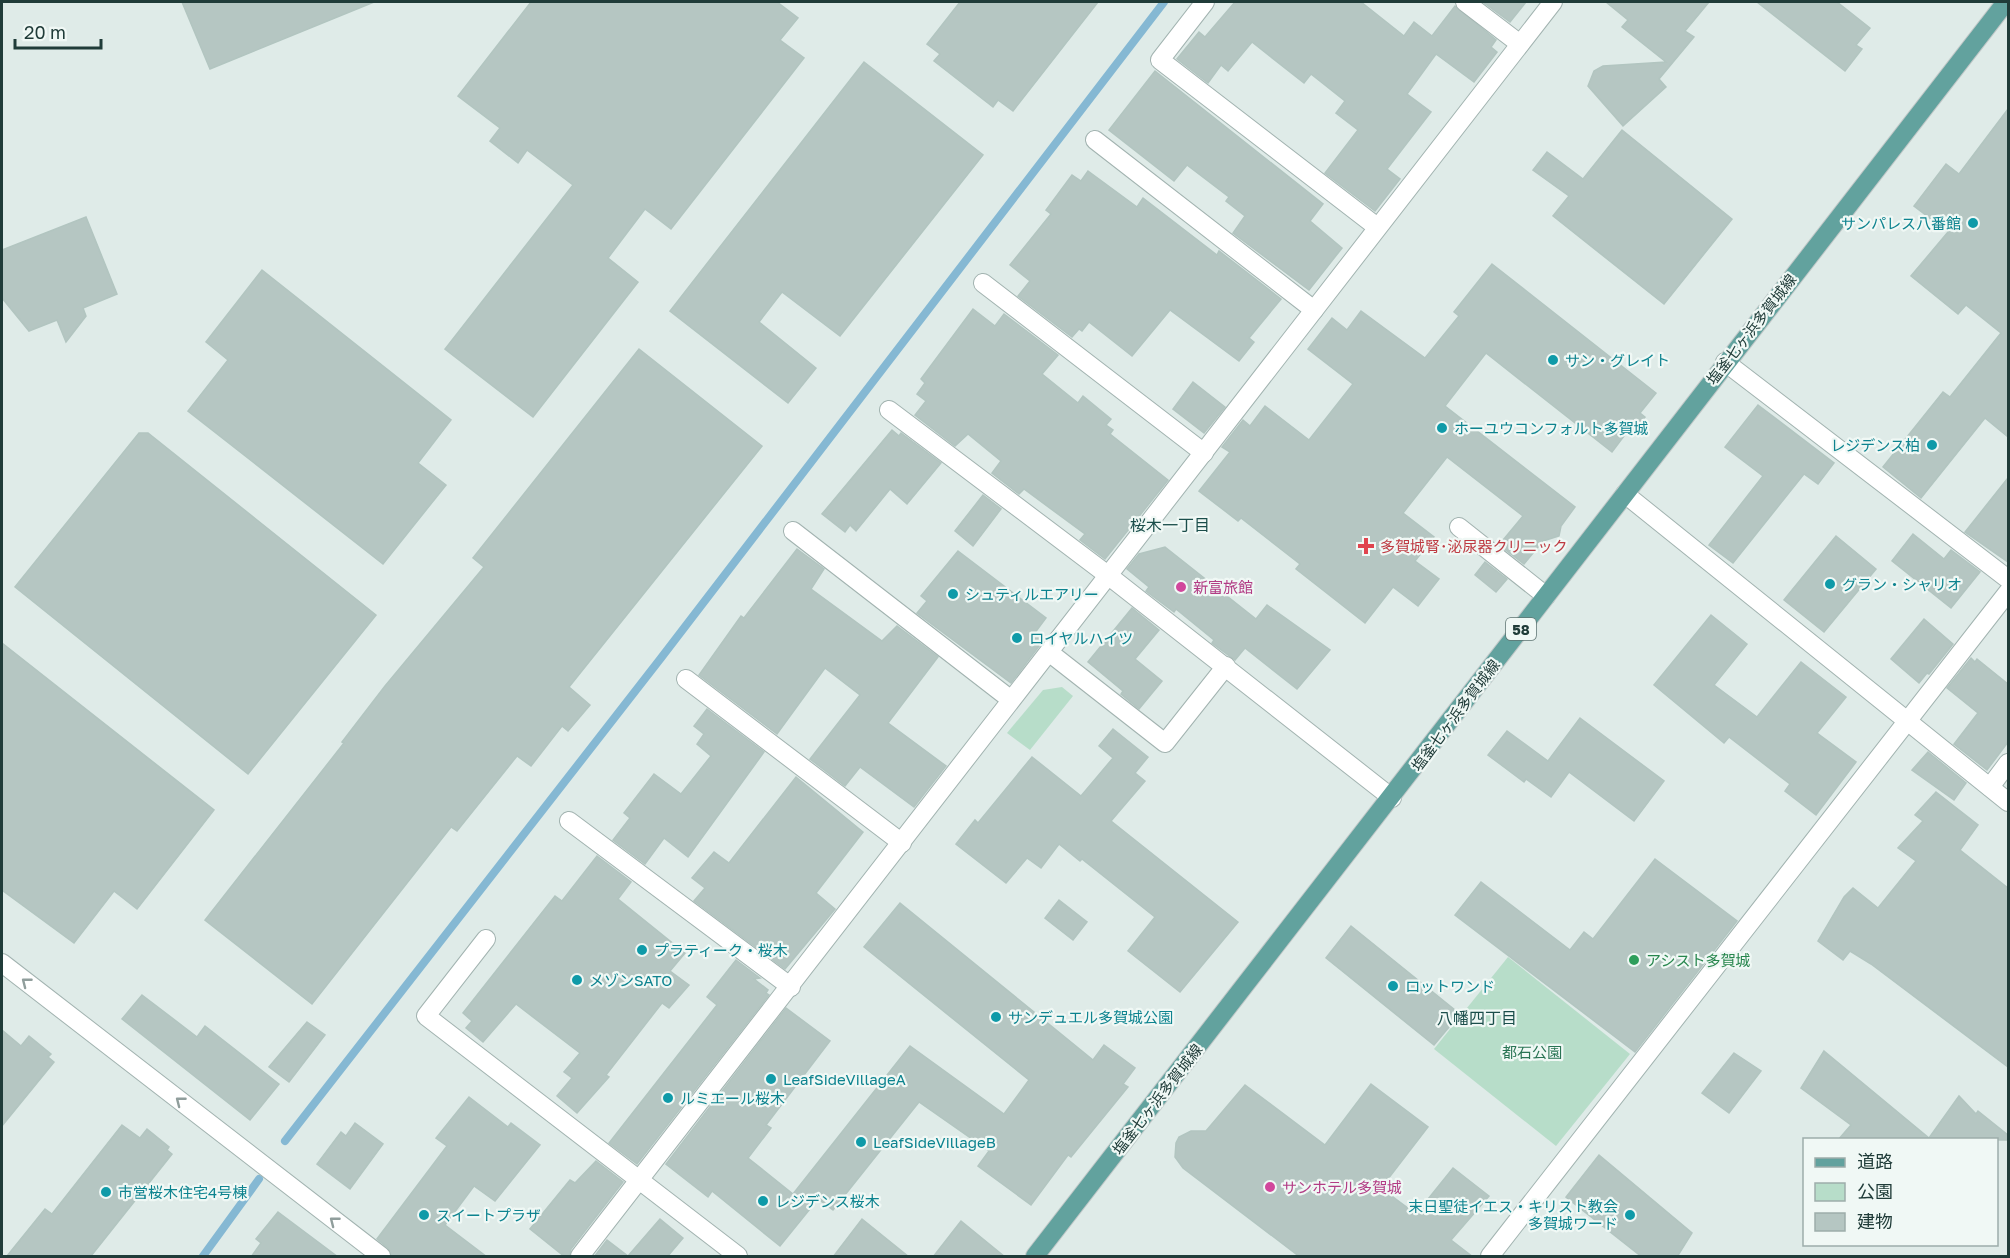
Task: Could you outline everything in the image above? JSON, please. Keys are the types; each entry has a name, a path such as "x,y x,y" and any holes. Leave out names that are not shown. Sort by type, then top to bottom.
{"main road":[{"name":"塩釜七ヶ浜多賀城線","path":"1035,1257 1392,798 1725,362 2006,2"}],"street":[{"path":"1205,2 1160,60 1377,227"},
{"path":"1465,2 1520,44"},
{"path":"580,1257 902,843 1010,699 1050,653 1553,2"},
{"path":"1095,140 1314,310"},
{"path":"983,283 1204,453"},
{"path":"1725,362 2008,579"},
{"path":"889,411 1226,666 1392,798"},
{"path":"1625,494 2008,802"},
{"path":"1459,527 1546,596"},
{"path":"793,531 1010,699"},
{"path":"1490,1257 2008,592"},
{"path":"1050,653 1165,743 1226,666"},
{"path":"686,679 902,843"},
{"path":"1990,787 2008,763"},
{"path":"569,820 791,987"},
{"path":"486,939 426,1016 738,1257"},
{"path":"2,963 381,1257"}],"green space":[{"path":"1062,687 1073,696 1030,750 1007,733 1043,690"},
{"name":"都石公園","path":"1508,957 1630,1054 1556,1146 1434,1049"}],"building":[{"path":"182,2 374,2 210,69"},
{"path":"531,2 777,2 798,18 780,40 804,58 671,229 645,209 608,258 638,282 533,417 445,349 573,185 527,150 518,163 490,141 500,128 458,96"},
{"path":"960,2 1098,2 1013,111 998,100 993,107 934,61 940,54 927,44"},
{"path":"1235,2 1361,2 1404,36 1414,22 1432,36 1455,6 1496,40 1491,47 1497,52 1474,82 1436,54 1407,94 1431,112 1387,169 1400,179 1375,211 1325,173 1358,130 1336,113 1345,101 1311,74 1304,83 1252,42 1228,71 1221,65 1208,83 1177,59 1199,32 1205,37"},
{"path":"1483,2 1526,2 1510,22"},
{"path":"1606,2 1709,2 1685,31 1694,37 1659,79 1666,87 1623,126 1588,86 1594,71 1603,66 1666,62 1622,27 1628,20"},
{"path":"1757,2 1837,2 1870,28 1856,45 1862,49 1845,71"},
{"path":"864,62 983,155 840,336 782,292 759,322 816,368 788,403 670,311"},
{"path":"1155,71 1323,204 1310,221 1342,248 1309,290 1233,233 1245,216 1226,201 1229,197 1187,165 1174,181 1109,130"},
{"path":"2008,109 2008,437 1985,418 1921,498 1883,467 1943,392 1950,397 2001,333 1966,305 1958,314 1911,276 1948,232 1914,206 1946,164 1959,174"},
{"path":"1622,130 1732,219 1664,304 1553,216 1569,196 1533,170 1547,152 1583,179"},
{"path":"1088,171 1137,207 1143,198 1217,255 1219,251 1281,299 1249,338 1254,342 1239,361 1170,310 1132,356 1089,322 1082,331 1079,329 1072,337 1018,296 1030,281 1010,265 1051,214 1046,210 1072,175 1081,181"},
{"path":"86,217 117,294 83,308 86,316 66,342 57,320 29,331 2,298 2,250"},
{"path":"1492,264 1656,393 1640,413 1645,417 1631,435 1627,432 1612,452 1486,353 1445,406 1575,507 1561,526 1559,536 1543,541 1524,564 1499,545 1523,516 1447,457 1403,513 1434,537 1415,561 1439,579 1418,606 1393,587 1365,623 1296,569 1300,564 1241,518 1238,521 1199,491 1230,452 1222,447 1243,420 1250,426 1265,406 1309,440 1353,384 1308,349 1332,318 1347,330 1361,311 1425,358 1459,316 1454,312"},
{"path":"262,270 451,420 418,463 446,485 383,564 188,411 228,360 206,342"},
{"path":"973,309 995,326 1004,314 1058,355 1042,374 1078,403 1083,396 1111,419 1106,425 1113,430 1110,434 1168,480 1105,559 1080,540 1085,534 1024,489 1019,494 992,473 1001,461 968,434 955,446 915,415 926,401 917,394 925,383 921,379"},
{"path":"639,349 762,446 569,687 590,705 568,731 562,726 531,766 517,756 457,831 451,827 312,1004 205,920 344,743 342,742 385,686 484,567 473,558"},
{"path":"1193,382 1225,407 1204,433 1173,409"},
{"path":"1758,405 1834,463 1818,484 1804,474 1733,563 1709,545 1763,476 1725,447"},
{"path":"892,430 899,436 901,433 941,463 907,504 890,489 856,531 850,525 845,532 822,514"},
{"path":"139,433 148,433 376,615 248,774 15,587"},
{"path":"2008,478 2008,562 1965,532"},
{"path":"983,495 1001,509 973,546 955,531"},
{"path":"1913,534 1944,559 1951,550 1980,572 1951,608 1892,561"},
{"name":"グラン・シャリオ","path":"1836,536 1876,569 1824,632 1784,600"},
{"path":"1165,547 1256,619 1267,605 1330,650 1297,689 1245,648 1235,660 1212,643 1214,640 1176,609 1174,612 1146,591 1149,587 1127,569 1139,554"},
{"path":"797,549 824,569 811,589 882,641 897,626 938,657 888,723 946,766 914,807 860,767 845,786 810,759 860,695 825,668 777,734 699,675 741,616 744,618"},
{"path":"958,551 1046,618 1034,634 1043,641 1011,683 917,613 927,601 921,596"},
{"path":"1485,562 1507,579 1496,592 1475,575"},
{"path":"1132,608 1159,630 1135,659 1162,681 1139,709 1121,694 1123,691 1088,662"},
{"path":"1711,615 1747,644 1714,685 1757,717 1801,662 1846,697 1817,733 1856,762 1816,815 1785,791 1790,784 1729,737 1724,743 1654,685"},
{"path":"1924,619 1953,644 1919,683 1891,659"},
{"path":"2,643 214,810 137,909 114,891 74,943 2,890"},
{"path":"1971,658 1975,662 1977,659 2008,684 2008,742 1987,770 1954,744 1978,713 1947,688"},
{"path":"707,709 764,752 688,857 664,838 645,864 613,840 630,818 624,813 654,774 681,794 711,756 697,744 704,734 694,726"},
{"path":"1580,718 1664,781 1634,821 1569,772 1551,797 1526,779 1524,782 1488,755 1507,731 1548,761"},
{"path":"1113,729 1148,757 1135,773 1145,781 1111,821 1238,922 1180,992 1128,951 1155,917 1082,859 1080,861 1059,844 1041,868 1027,858 1006,883 956,844 975,820 978,823 1032,757 1081,796 1113,758 1099,746"},
{"path":"1928,752 1966,783 1954,800 1912,770"},
{"path":"796,777 863,832 816,893 835,909 785,969 694,901 705,888 692,878 714,852 729,863"},
{"path":"1936,792 1978,825 1960,850 2008,888 2008,1067 1871,964 1850,951 1843,960 1818,941 1844,897 1853,888 1878,908 1916,861 1898,848 1923,821 1915,815"},
{"path":"597,856 631,882 618,899 685,953 670,971 689,985 669,1008 662,1003 606,1075 609,1077 577,1113 557,1096 572,1078 564,1072 580,1053 516,1004 483,1042 466,1028 472,1021 463,1013 555,896 562,901"},
{"name":"アシスト多賀城","path":"1655,859 1737,921 1635,1052 1455,915 1481,882 1570,950 1584,932 1593,939"},
{"path":"1059,900 1087,922 1073,940 1045,918"},
{"path":"900,903 1093,1060 1104,1045 1135,1068 1123,1084 1128,1087 1071,1157 1068,1155 1031,1205 978,1166 989,1151 919,1102 833,1210 818,1199 780,1246 712,1191 708,1197 666,1164 786,1008 830,1041 766,1125 771,1128 748,1158 793,1194 910,1046 1004,1114 1029,1080 864,947"},
{"name":"ロットワンド","path":"1351,926 1460,1014 1434,1045 1326,958"},
{"path":"736,960 760,978 754,979 768,990 766,993 769,995 637,1164 609,1143 717,1005 707,997"},
{"path":"142,995 197,1037 205,1026 279,1084 250,1120 122,1019"},
{"path":"307,1022 325,1035 289,1082 269,1067"},
{"path":"2,1030 21,1046 29,1036 51,1054 48,1057 54,1062 2,1126"},
{"path":"1824,1051 1929,1138 1840,1138 1851,1125 1801,1088"},
{"path":"1734,1053 1761,1071 1729,1113 1702,1093"},
{"path":"1371,1084 1428,1127 1381,1188 1416,1214 1453,1168 1489,1196 1451,1240 1473,1257 1300,1257 1183,1168 1175,1157 1179,1137 1191,1131 1206,1131 1245,1085 1325,1145"},
{"path":"1959,1096 1976,1114 1978,1111 2008,1135 2008,1140 1929,1138"},
{"path":"469,1097 508,1127 511,1123 540,1145 495,1201 474,1186 445,1225 487,1257 392,1257 388,1248 377,1239 447,1146 436,1138"},
{"path":"355,1123 383,1144 350,1189 317,1164 341,1132 346,1136"},
{"name":"市営桜木住宅4号棟","path":"122,1125 140,1138 147,1129 169,1147 167,1150 172,1154 91,1256 7,1256 45,1209 52,1214"},
{"name":"末日聖徒イエス・キリスト教会 多賀城ワード","path":"1599,1155 1692,1233 1677,1257 1642,1257 1566,1197"},
{"path":"596,1161 623,1182 571,1249 569,1257 565,1257 530,1229 570,1180 575,1183"},
{"path":"278,1212 338,1257 251,1257 261,1243 256,1239"},
{"path":"660,1219 683,1238 667,1257 594,1257 607,1240 628,1256"},
{"path":"862,1219 909,1257 833,1257"},
{"path":"961,1221 1005,1257 933,1257"}],"waterway":[{"path":"285,1141 661,658 1164,2"},
{"path":"203,1256 259,1179"}],"place":[{"name":"サンパレス八番館","path":"1973,223"},
{"name":"サン・グレイト","path":"1553,360"},
{"name":"ホーユウコンフォルト多賀城","path":"1442,428"},
{"name":"レジデンス柏","path":"1932,445"},
{"name":"多賀城腎･泌尿器クリニック","path":"1366,546"},
{"name":"グラン・シャリオ","path":"1830,584"},
{"name":"新富旅館","path":"1181,587"},
{"name":"シュティルエアリー","path":"953,594"},
{"name":"ロイヤルハイツ","path":"1017,638"},
{"name":"プラティーク・桜木","path":"642,950"},
{"name":"アシスト多賀城","path":"1634,960"},
{"name":"メゾンSATO","path":"577,980"},
{"name":"ロットワンド","path":"1393,986"},
{"name":"サンデュエル多賀城公園","path":"996,1017"},
{"name":"LeafSideVillageA","path":"771,1079"},
{"name":"ルミエール桜木","path":"668,1098"},
{"name":"LeafSideVillageB","path":"861,1142"},
{"name":"サンホテル多賀城","path":"1270,1187"},
{"name":"市営桜木住宅4号棟","path":"106,1192"},
{"name":"レジデンス桜木","path":"763,1201"},
{"name":"スイートプラザ","path":"424,1215"},
{"name":"末日聖徒イエス・キリスト教会 多賀城ワード","path":"1630,1215"}],"district":[{"name":"桜木一丁目","path":"1170,525"},
{"name":"八幡四丁目","path":"1477,1018"}]}
